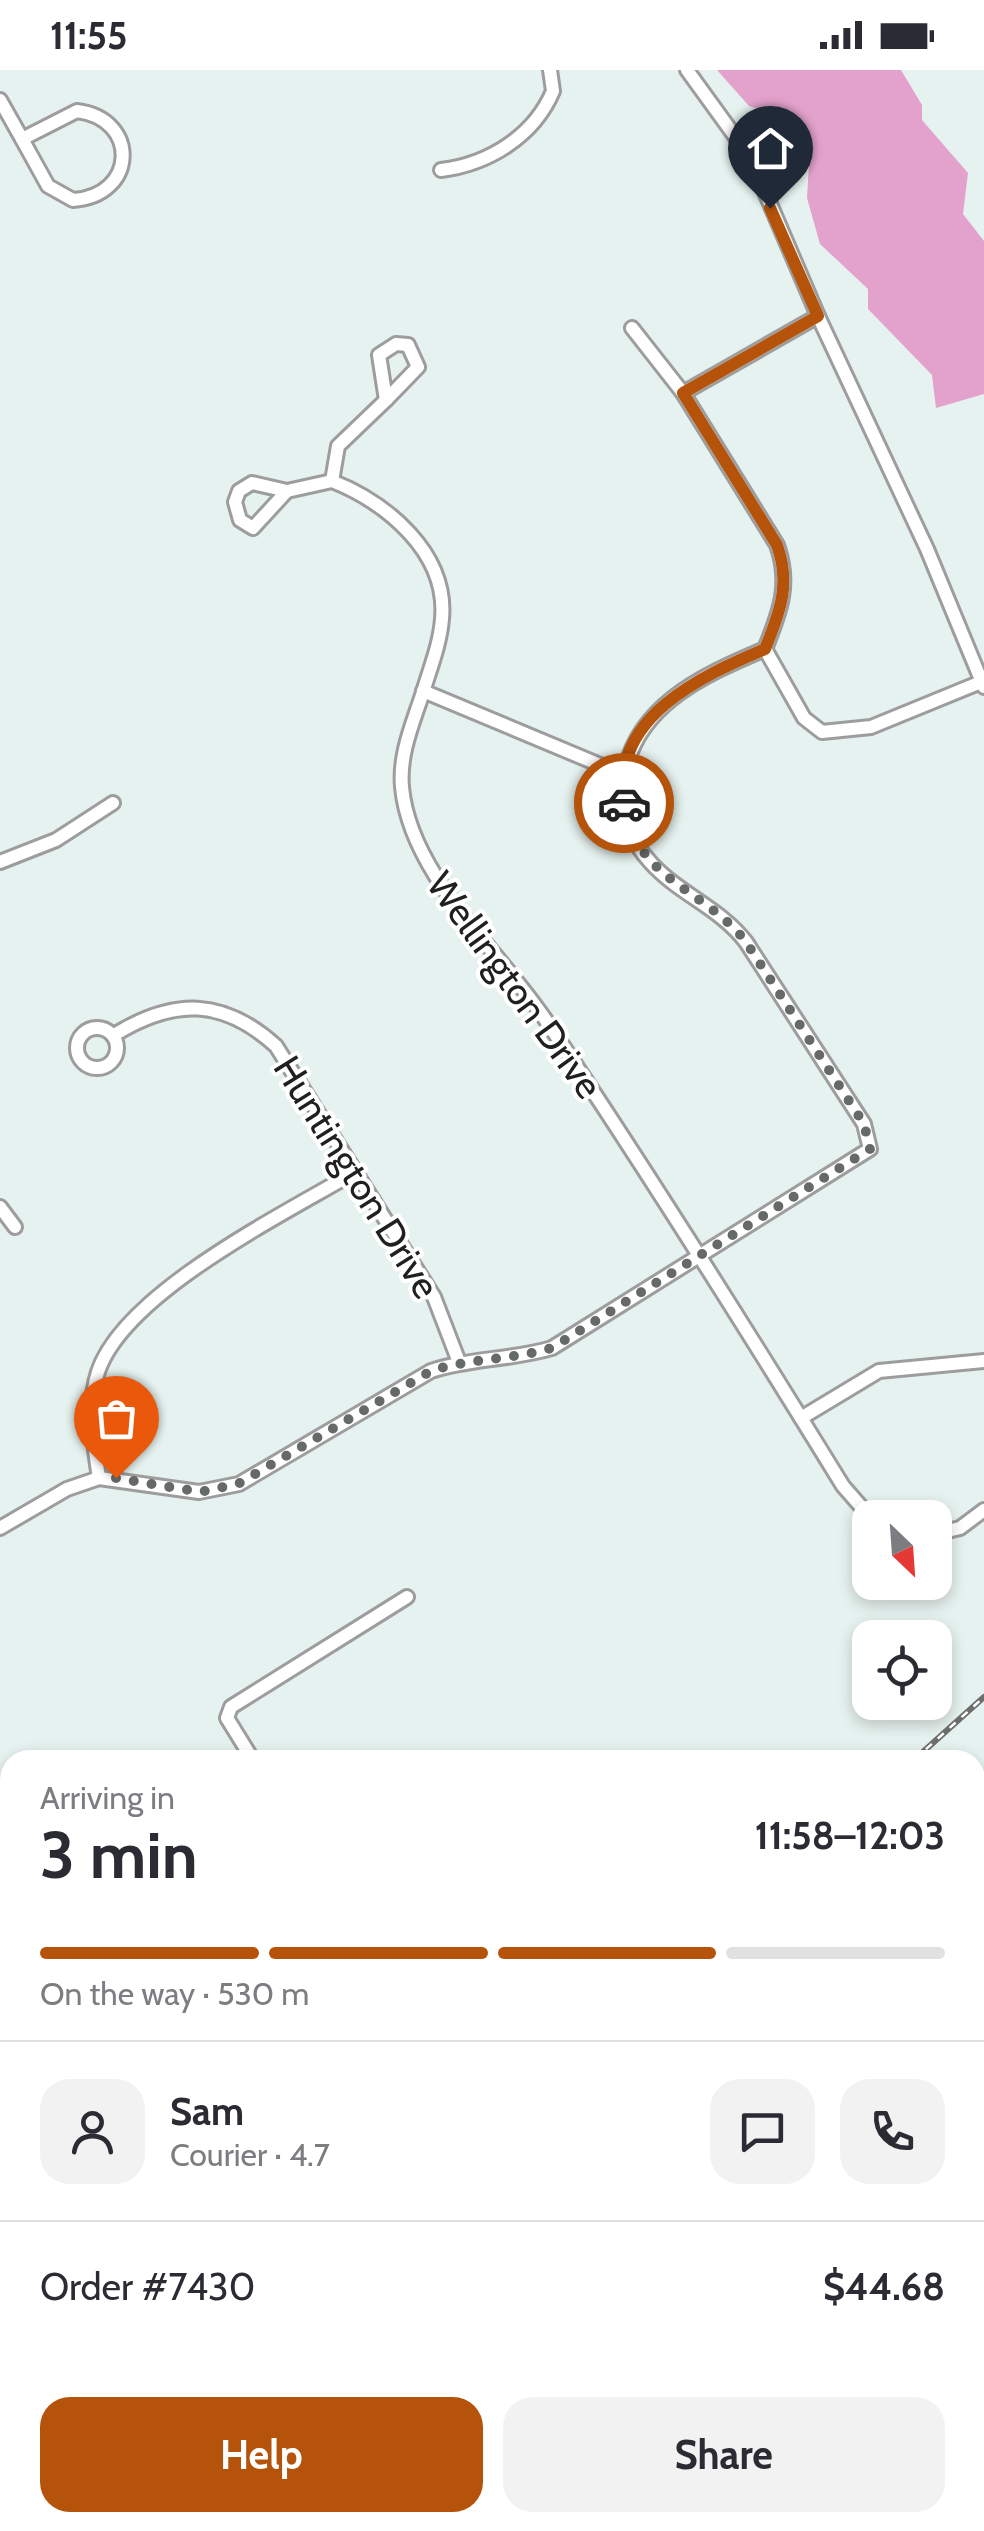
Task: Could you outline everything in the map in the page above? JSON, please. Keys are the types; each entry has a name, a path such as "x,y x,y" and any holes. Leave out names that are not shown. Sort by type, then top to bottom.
{"street":[{"path":"442,170 474,161 525,132 553,91 550,70"},
{"path":"687,70 750,157 818,316 927,549 982,684 871,727 822,732 804,718 765,649"},
{"path":"0,100 38,173 59,196 88,199 102,194 120,171 123,157 115,129 91,112 63,114 22,140"},
{"path":"683,393 818,316"},
{"path":"0,1528 67,1489 98,1478 200,1492 238,1484 389,1393 459,1362 525,1356 552,1348 860,1158 871,1143 864,1124 733,924 662,874 638,848 627,821 624,775 630,746 660,709 716,670 765,649 781,610 785,568 777,545 683,393 632,328"},
{"path":"287,492 332,481 338,446 386,400"},
{"name":"Wellington Drive","path":"332,481 359,492 394,517 429,561 438,584 442,621 406,740 401,786 422,856 546,1020 856,1500"},
{"path":"423,691 624,775"},
{"path":"0,862 56,840 112,802"},
{"name":"Huntington Drive","path":"114,1036 173,1010 214,1010 245,1022 276,1046 434,1297 459,1362"},
{"path":"98,1478 92,1400 101,1363 122,1330 179,1281 355,1172"},
{"path":"0,1208 15,1227"},
{"path":"801,1418 879,1371 984,1361"},
{"path":"952,1530 984,1510"},
{"path":"247,1750 227,1718 231,1707 407,1596"}],"shaded area":[{"path":"717,70 901,70 922,105 922,120 968,173 963,214 984,241 984,394 936,408 932,375 868,309 868,289 820,244 807,198 809,164 797,136 774,114 749,106"}],"railway":[{"path":"925,1750 984,1697"}],"way so far":[{"path":"116,1478 200,1492 238,1484 431,1371 459,1362 525,1356 552,1348 701,1259 870,1149 864,1124 746,942 724,916 652,865 631,834 624,803"}],"route":[{"path":"624,803 625,762 630,746 646,722 716,670 765,649 781,610 785,568 777,545 683,393 818,316 770,208"}]}
